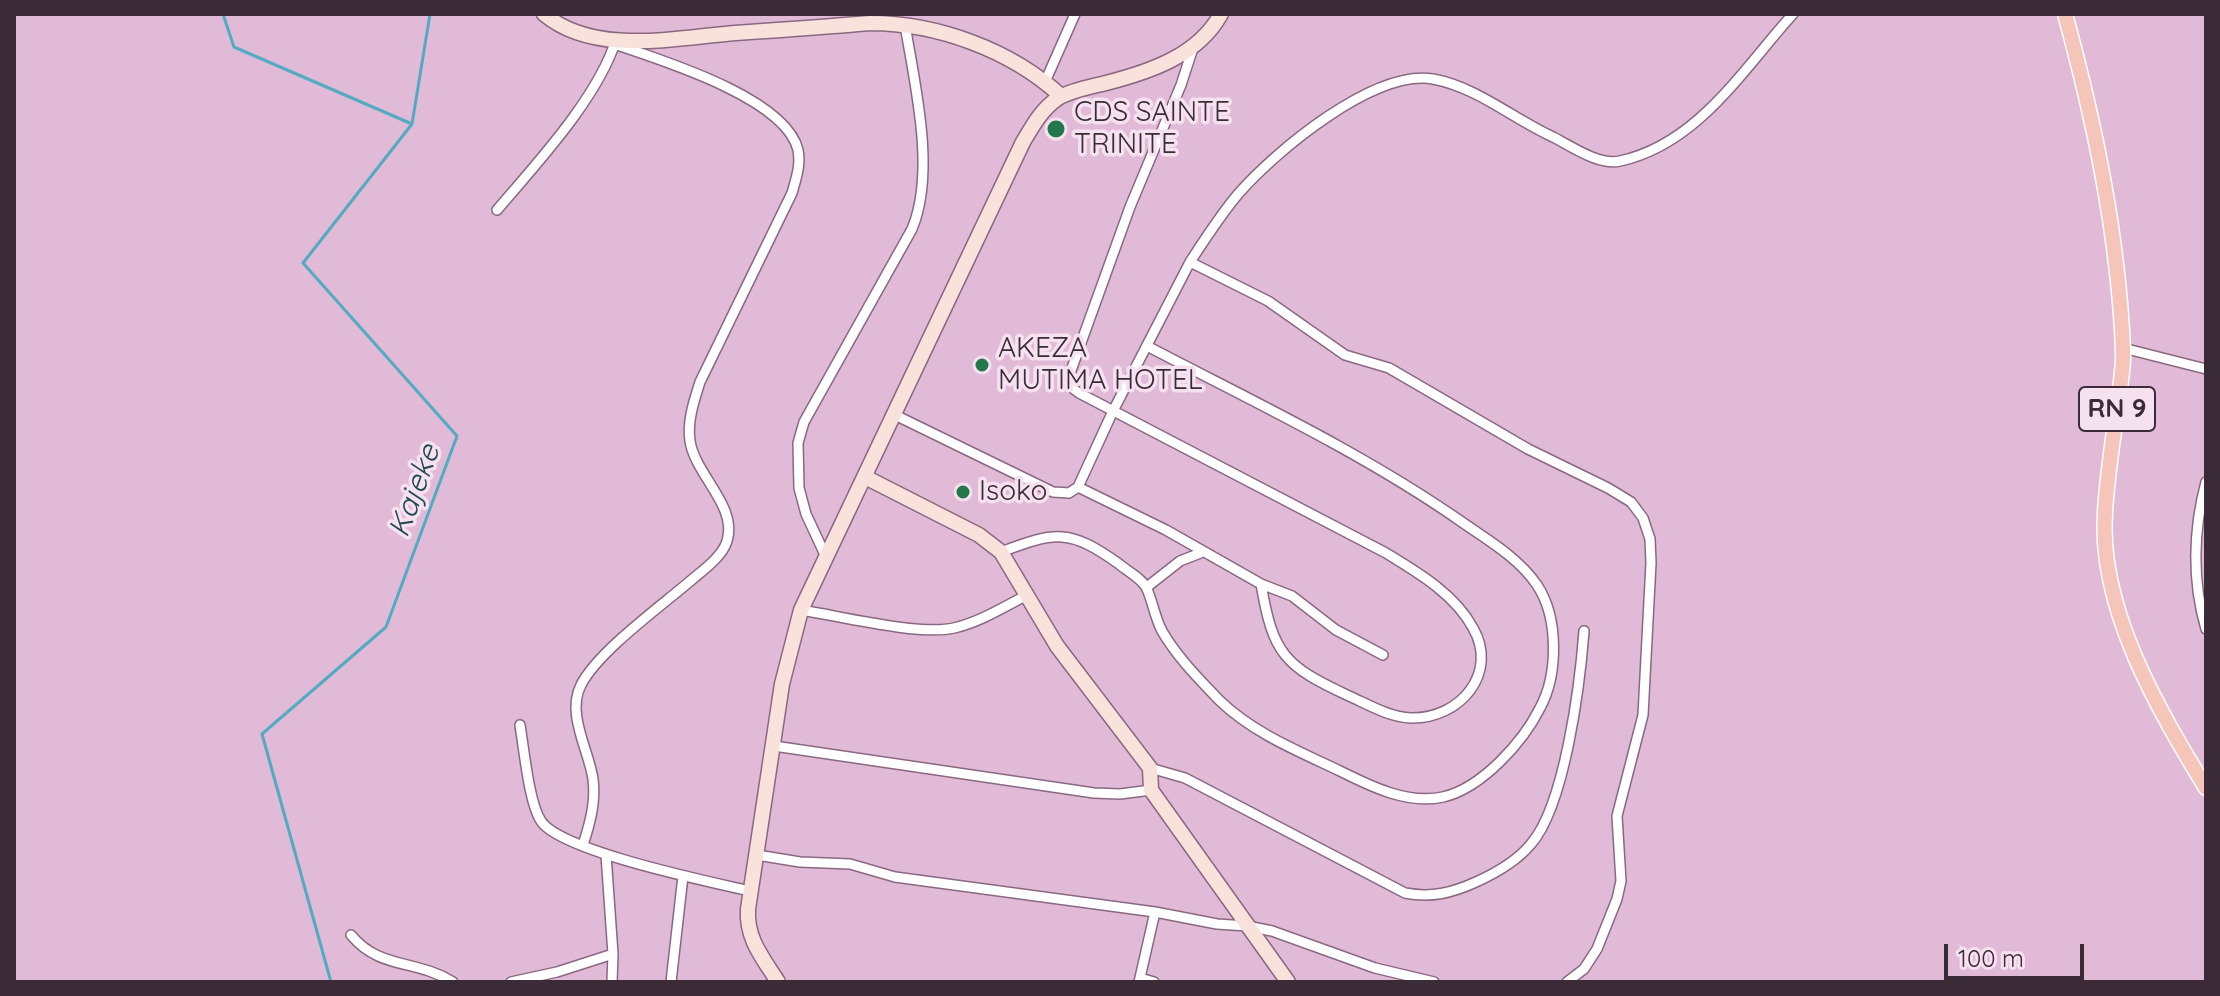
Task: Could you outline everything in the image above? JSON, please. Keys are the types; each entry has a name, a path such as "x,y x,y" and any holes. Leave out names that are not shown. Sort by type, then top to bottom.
{"main road":[{"name":"RN 9","path":"2065,14 2100,155 2113,242 2123,348 2104,515 2110,574 2128,637 2142,672 2206,788"}],"street":[{"path":"544,14 562,27 615,42 762,106 779,119 790,133 798,150 799,171 792,193 700,382 693,405 690,442 696,460 726,515 729,531 726,545 703,570 600,659 578,689 578,717 594,798 583,845"},
{"path":"1045,82 1075,14"},
{"path":"778,982 751,936 747,922 785,669 801,610 1036,119 1061,96 1155,69 1194,45 1221,14"},
{"path":"895,415 1053,492 1069,493 1078,487 1113,411 1190,262 1238,194 1293,141 1359,98 1407,78 1429,78 1455,84 1530,127 1590,155 1617,163 1668,142 1693,124 1713,106 1793,14"},
{"path":"615,42 870,23 905,25 954,37 1007,58 1061,96"},
{"path":"826,557 806,514 799,488 798,443 813,402 920,210 924,170 905,25"},
{"path":"497,210 564,128 594,84 615,42"},
{"path":"1194,45 1070,369 1068,379 1071,387 1414,570 1459,608 1473,628 1480,644 1482,663 1478,681 1466,697 1452,708 1413,718 1392,716 1319,682 1291,662 1271,634 1261,584"},
{"path":"1190,262 1268,301 1345,355 1389,368 1528,449 1608,488 1631,502 1643,518 1650,539 1651,563 1645,685 1643,715 1617,816 1621,881 1597,949 1584,969 1567,982"},
{"path":"1001,552 1049,536 1066,536 1086,543 1147,587 1161,630 1178,655 1221,702 1270,737 1351,777 1399,795 1444,797 1477,779 1517,746 1534,721 1548,689 1552,630 1544,599 1530,576 1499,548 1405,482 1147,346"},
{"path":"2123,348 2206,369"},
{"path":"865,477 979,535 1001,552 1072,667 1150,768 1151,790 1288,982"},
{"path":"2206,482 2196,553 2199,607 2206,629"},
{"path":"1078,487 1261,584 1292,596 1336,630 1383,655"},
{"path":"1147,587 1180,561 1203,552"},
{"path":"801,610 929,630 952,629 1027,595"},
{"path":"1150,768 1185,778 1405,893 1425,897 1443,894 1489,876 1511,862 1532,844 1545,821 1575,709 1584,631"},
{"path":"520,725 538,816 543,826 606,855 750,891"},
{"path":"774,746 1094,793 1151,790"},
{"path":"606,855 612,982"},
{"path":"757,855 800,862 850,864 895,877 1247,926 1272,931 1375,968 1434,982"},
{"path":"671,982 683,876"},
{"path":"1154,982 1140,980 1155,912"},
{"path":"351,935 373,956 431,970 453,982"},
{"path":"511,982 556,977 613,954"}],"waterway":[{"name":"Kajeke","path":"223,14 234,47 412,124 303,263 457,436 386,627 262,734 331,982"},
{"path":"412,124 430,14"}],"place":[{"name":"CDS SAINTE TRINITE","path":"1056,129"},
{"name":"AKEZA MUTIMA HOTEL","path":"982,365"},
{"name":"Isoko","path":"963,492"}]}
